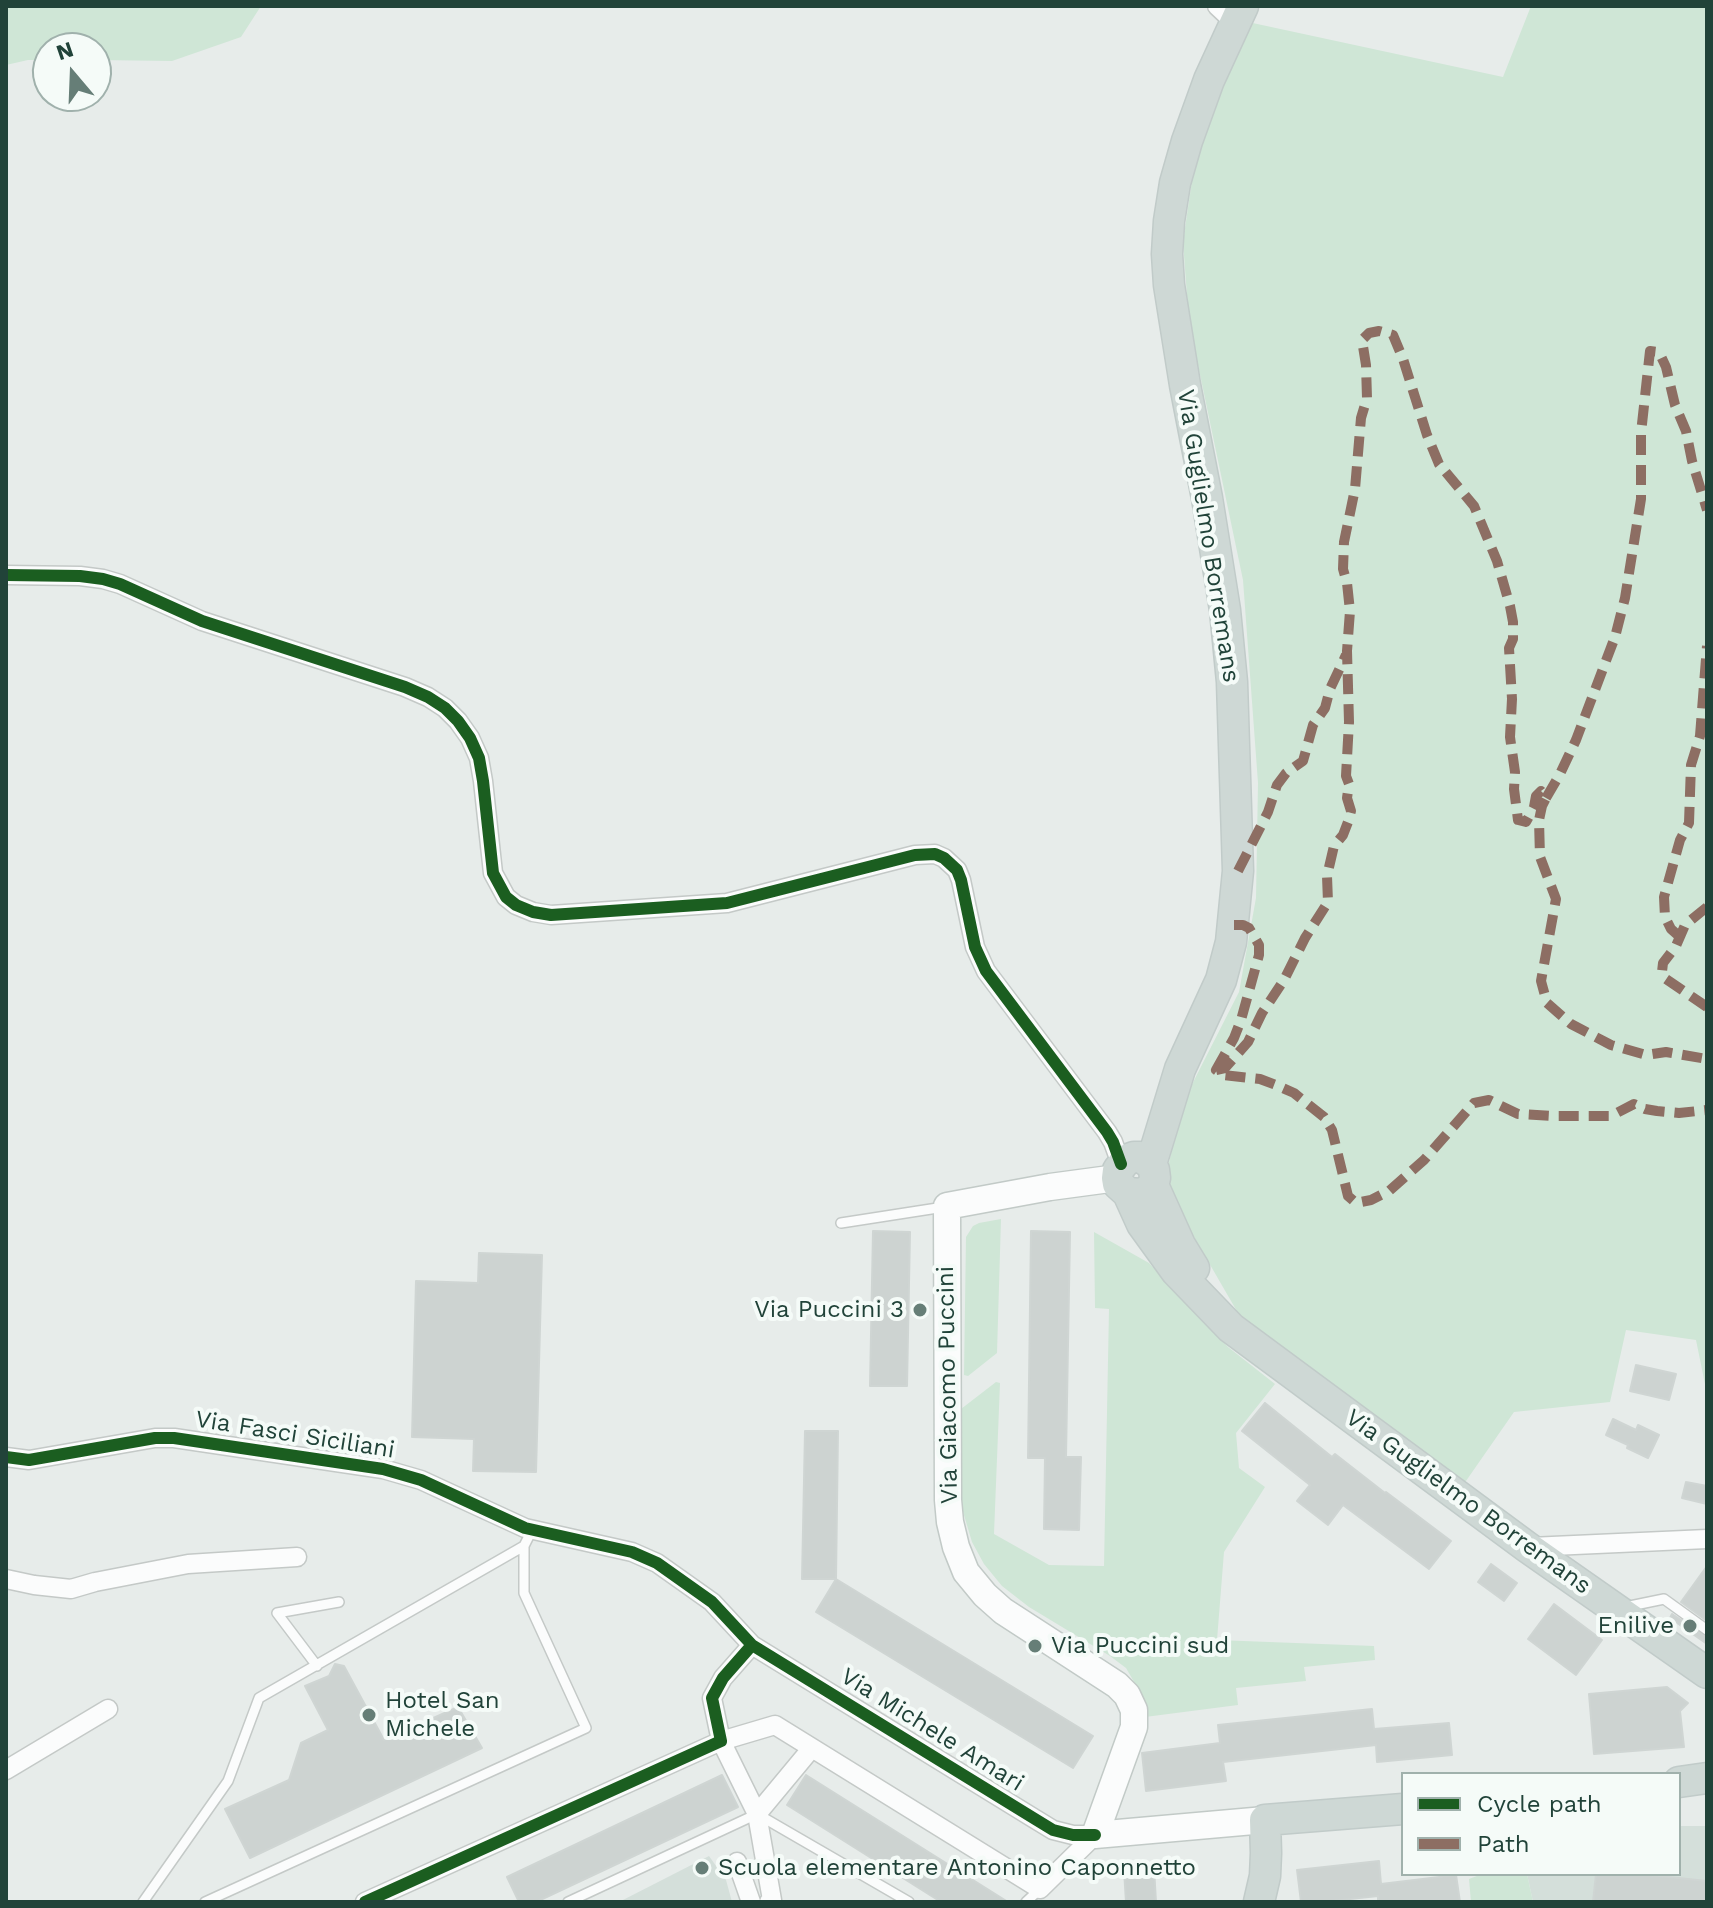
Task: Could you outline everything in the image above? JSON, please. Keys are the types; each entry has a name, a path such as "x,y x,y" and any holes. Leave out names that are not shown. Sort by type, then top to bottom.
{"main road":[{"name":"Via Guglielmo Borremans","path":"1232,11 1175,183 1167,254 1185,385 1225,610 1232,682 1238,871 1231,942 1221,980 1180,1069 1157,1093 1132,1174 1231,1328 1527,1547 1707,1673"},
{"path":"947,1206 1132,1174"},
{"name":"Via Giacomo Puccini","path":"947,1206 950,1522 966,1572 985,1595 1003,1611 1117,1685 1127,1695 1134,1710 1134,1727 1095,1835"},
{"path":"1681,1782 1707,1778"},
{"path":"1681,1794 1707,1795"},
{"name":"Via Michele Amari","path":"1095,1835 1401,1809"},
{"path":"1259,1902 1266,1864 1265,1820"}],"street":[{"path":"6,575 103,579 202,621 428,697 445,708 470,738 479,758 483,781 493,873 506,897 533,912 551,915 727,903 915,855 935,854 944,858 957,870 961,880 975,947 986,971 1107,1132 1132,1174"},
{"name":"Via Fasci Siciliani","path":"6,1457 29,1460 155,1438 174,1438 383,1469 421,1480 507,1521 528,1538 632,1552 657,1563 712,1602 752,1645"},
{"path":"1527,1547 1707,1539"},
{"path":"6,1579 71,1589 188,1564 297,1557"},
{"path":"752,1645 723,1678 712,1698 721,1741 757,1814 772,1900 769,1902"},
{"name":"Via Michele Amari","path":"752,1645 1053,1830 1073,1835 1095,1835"},
{"path":"6,1770 108,1709"},
{"path":"365,1902 721,1741 775,1725 1033,1895 1095,1835"},
{"path":"757,1814 811,1749"},
{"path":"737,1862 751,1902"}],"lane":[{"path":"841,1223 947,1206"},
{"path":"143,1902 228,1781 259,1698 528,1538"},
{"path":"205,1902 586,1728 524,1593 528,1538"},
{"path":"1615,1610 1664,1599 1707,1630"},
{"path":"317,1666 277,1613 339,1602"},
{"path":"568,1902 757,1814 909,1902"}],"shaded area":[{"path":"1681,1826 1707,1826 1707,1902 1533,1902 1527,1876 1681,1876"},
{"name":"Scuola elementare Antonino Caponnetto","path":"709,1856 726,1880 732,1902 619,1902"}],"green space":[{"path":"6,6 261,6 241,37 172,61 112,60 112,32 32,32 32,60 6,65"},
{"path":"1531,6 1707,6 1707,1394 1696,1340 1626,1330 1610,1402 1514,1412 1459,1491 1242,1320 1164,1185 1182,1104 1239,992 1256,898 1258,783 1243,580 1189,322 1183,242 1196,153 1248,22 1503,77"},
{"path":"1001,1219 997,1353 968,1376 964,1375 966,1237 973,1226"},
{"path":"1094,1232 1149,1263 1228,1347 1275,1384 1236,1433 1239,1468 1265,1487 1224,1552 1217,1640 1374,1646 1375,1660 1304,1667 1306,1681 1236,1688 1238,1705 1145,1717 1137,1687 1126,1668 1029,1607 1002,1586 984,1564 972,1542 961,1505 961,1409 996,1382 1000,1383 994,1534 1049,1565 1104,1566 1109,1309 1095,1308"},
{"path":"1477,1876 1527,1876 1533,1902 1471,1902 1469,1879"}],"building":[{"path":"873,1231 910,1232 907,1386 870,1386"},
{"path":"1031,1231 1070,1232 1066,1457 1081,1457 1079,1530 1044,1529 1045,1458 1028,1458"},
{"path":"479,1253 542,1255 536,1472 473,1471 474,1439 412,1437 416,1281 478,1283"},
{"path":"1636,1365 1676,1374 1669,1400 1630,1391"},
{"path":"1265,1403 1332,1457 1335,1454 1451,1541 1429,1569 1343,1505 1328,1525 1297,1501 1310,1485 1242,1431"},
{"path":"1613,1419 1636,1430 1638,1425 1659,1435 1648,1458 1606,1435"},
{"path":"805,1431 838,1431 836,1579 802,1579"},
{"path":"1686,1482 1707,1486 1707,1504 1682,1498"},
{"path":"1491,1564 1517,1583 1504,1601 1478,1582"},
{"path":"1707,1566 1707,1621 1681,1602"},
{"path":"836,1579 1093,1736 1073,1768 816,1612"},
{"path":"1554,1604 1602,1640 1576,1675 1528,1639"},
{"path":"1672,1614 1707,1637 1707,1644 1670,1618"},
{"path":"335,1664 344,1666 384,1740 458,1707 482,1748 250,1858 225,1809 289,1780 301,1743 328,1730 305,1686 329,1676"},
{"path":"1667,1687 1688,1703 1680,1711 1684,1747 1594,1754 1589,1694"},
{"path":"1372,1709 1374,1729 1449,1723 1452,1755 1377,1762 1376,1745 1223,1762 1226,1781 1146,1791 1142,1753 1220,1743 1218,1725"},
{"path":"722,1775 738,1807 536,1902 519,1902 507,1877"},
{"path":"806,1775 1008,1902 941,1902 787,1805"},
{"path":"1379,1861 1381,1884 1456,1876 1460,1902 1378,1902 1378,1896 1301,1902 1297,1870"},
{"path":"1154,1868 1156,1902 1126,1902 1124,1870"},
{"path":"1596,1876 1659,1876 1707,1881 1707,1902 1593,1902"}],"marked path":[{"path":"1216,1070 1225,1068 1248,1042 1328,902 1327,876 1334,846 1343,835 1351,811 1346,776 1350,611 1343,569 1344,542 1355,489 1361,418 1367,398 1362,340 1369,333 1379,331 1393,335 1439,464 1474,506 1497,561 1510,606 1513,622 1513,639 1509,648 1512,699 1510,737 1518,820 1526,822 1541,791 1546,798 1539,820 1540,857 1556,899 1541,981 1547,1003 1571,1024 1611,1045 1646,1055 1666,1052 1707,1059"},
{"path":"1546,798 1576,740 1615,637 1625,598 1641,499 1641,433 1650,351 1659,352 1666,367 1707,510"},
{"path":"1680,937 1665,917 1664,897 1680,840 1689,823 1691,765 1700,736 1707,646"},
{"path":"1238,871 1268,812 1277,785 1286,773 1303,761 1313,725 1325,708 1346,655"},
{"path":"1707,907 1685,925 1676,946 1663,963 1662,972 1666,979 1707,1007"},
{"path":"1234,925 1249,928 1259,945 1259,955 1241,1020 1216,1070 1223,1075 1260,1079 1276,1085 1294,1093 1324,1117 1332,1130 1348,1196 1356,1203 1389,1191 1424,1160 1474,1103 1489,1100 1518,1114 1555,1116 1611,1116 1634,1104 1645,1109 1679,1113 1707,1110"}],"cycle path":[{"path":"6,575 103,579 202,621 428,697 445,708 470,738 479,758 483,781 493,873 506,897 533,912 551,915 727,903 915,855 935,854 944,858 957,870 961,880 975,947 986,971 1107,1132 1121,1164"},
{"path":"6,1457 29,1460 155,1438 174,1438 383,1469 421,1480 525,1528 632,1552 657,1563 712,1602 752,1645 1035,1819 1053,1830 1073,1835 1095,1835"},
{"path":"365,1902 721,1741 712,1698 723,1678 752,1645"}],"place":[{"name":"Via Puccini 3","path":"920,1310"},
{"name":"Enilive","path":"1690,1626"},
{"name":"Via Puccini sud","path":"1035,1646"},
{"name":"Hotel San Michele","path":"369,1715"},
{"name":"Scuola elementare Antonino Caponnetto","path":"702,1868"}]}
